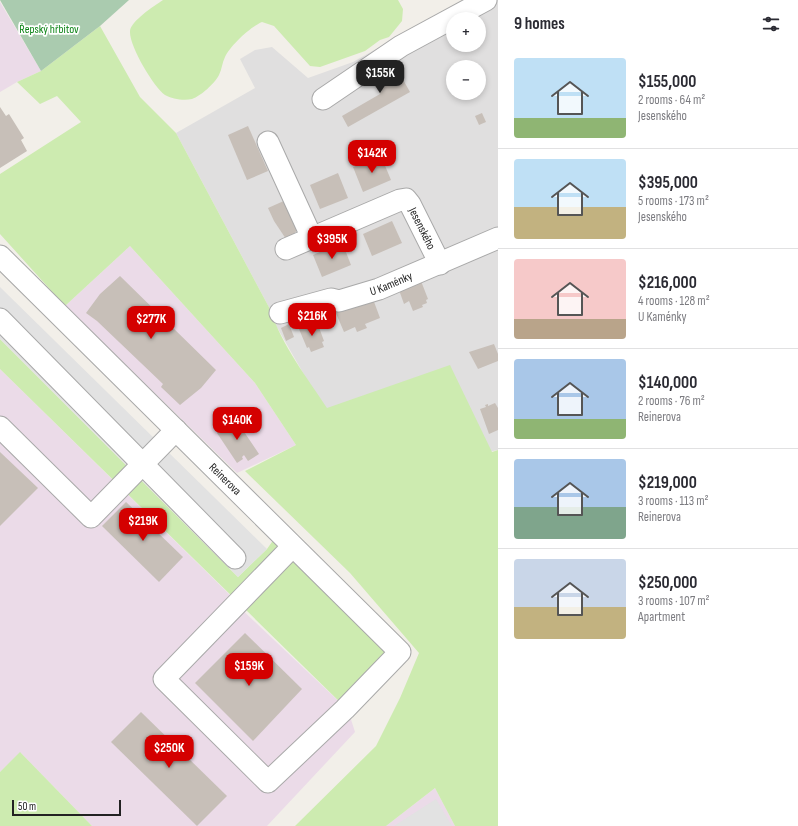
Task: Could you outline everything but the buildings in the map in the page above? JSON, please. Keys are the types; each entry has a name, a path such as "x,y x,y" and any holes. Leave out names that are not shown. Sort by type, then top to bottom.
{"street":[{"path":"323,99 401,46 486,0"},
{"path":"268,142 312,238"},
{"name":"Jesenského","path":"286,249 400,200 406,199 410,204 440,264"},
{"name":"U Kaménky","path":"280,313 331,299 339,301 379,289 498,238"},
{"name":"Reinerova","path":"0,256 176,430 400,652 345,709 268,782 164,679 293,546"},
{"path":"0,319 235,558"},
{"path":"0,428 91,517 176,430"}],"shaded area":[{"path":"463,0 498,0 498,450 363,478 274,322 271,311 176,133 255,88 240,59 255,50 272,47 308,78 353,62"},
{"path":"0,2 41,71 0,92"},
{"path":"130,246 255,383 296,445 237,473 65,306"},
{"path":"0,287 267,549 238,577 0,339"},
{"path":"0,369 229,594 236,604 348,710 355,732 267,826 92,826 21,753 0,772"},
{"path":"435,788 455,826 386,826"},
{"path":"436,799 452,826 394,826"}],"green space":[{"name":"Řepský hřbitov","path":"0,0 129,0 100,26 41,71"},
{"path":"163,0 398,0 403,9 402,21 389,37 380,40 365,51 320,67 310,66 274,26 262,22 257,24 246,32 231,48 225,57 219,75 211,85 196,97 189,100 182,100 165,95 160,91 143,66 131,38 130,31 134,23"},
{"path":"100,26 140,97 176,133 271,311 275,323 288,349 327,408 450,365 492,452 498,450 498,826 455,826 435,788 386,826 295,826 376,746 400,698 419,653 350,573 245,471 296,445 255,383 130,246 65,306 0,234 0,174 81,122 57,96 40,104 17,82 41,71"},
{"path":"0,339 238,577 267,549 274,539 398,662 348,710 0,369"},
{"path":"20,752 92,826 0,826 0,772"}]}
